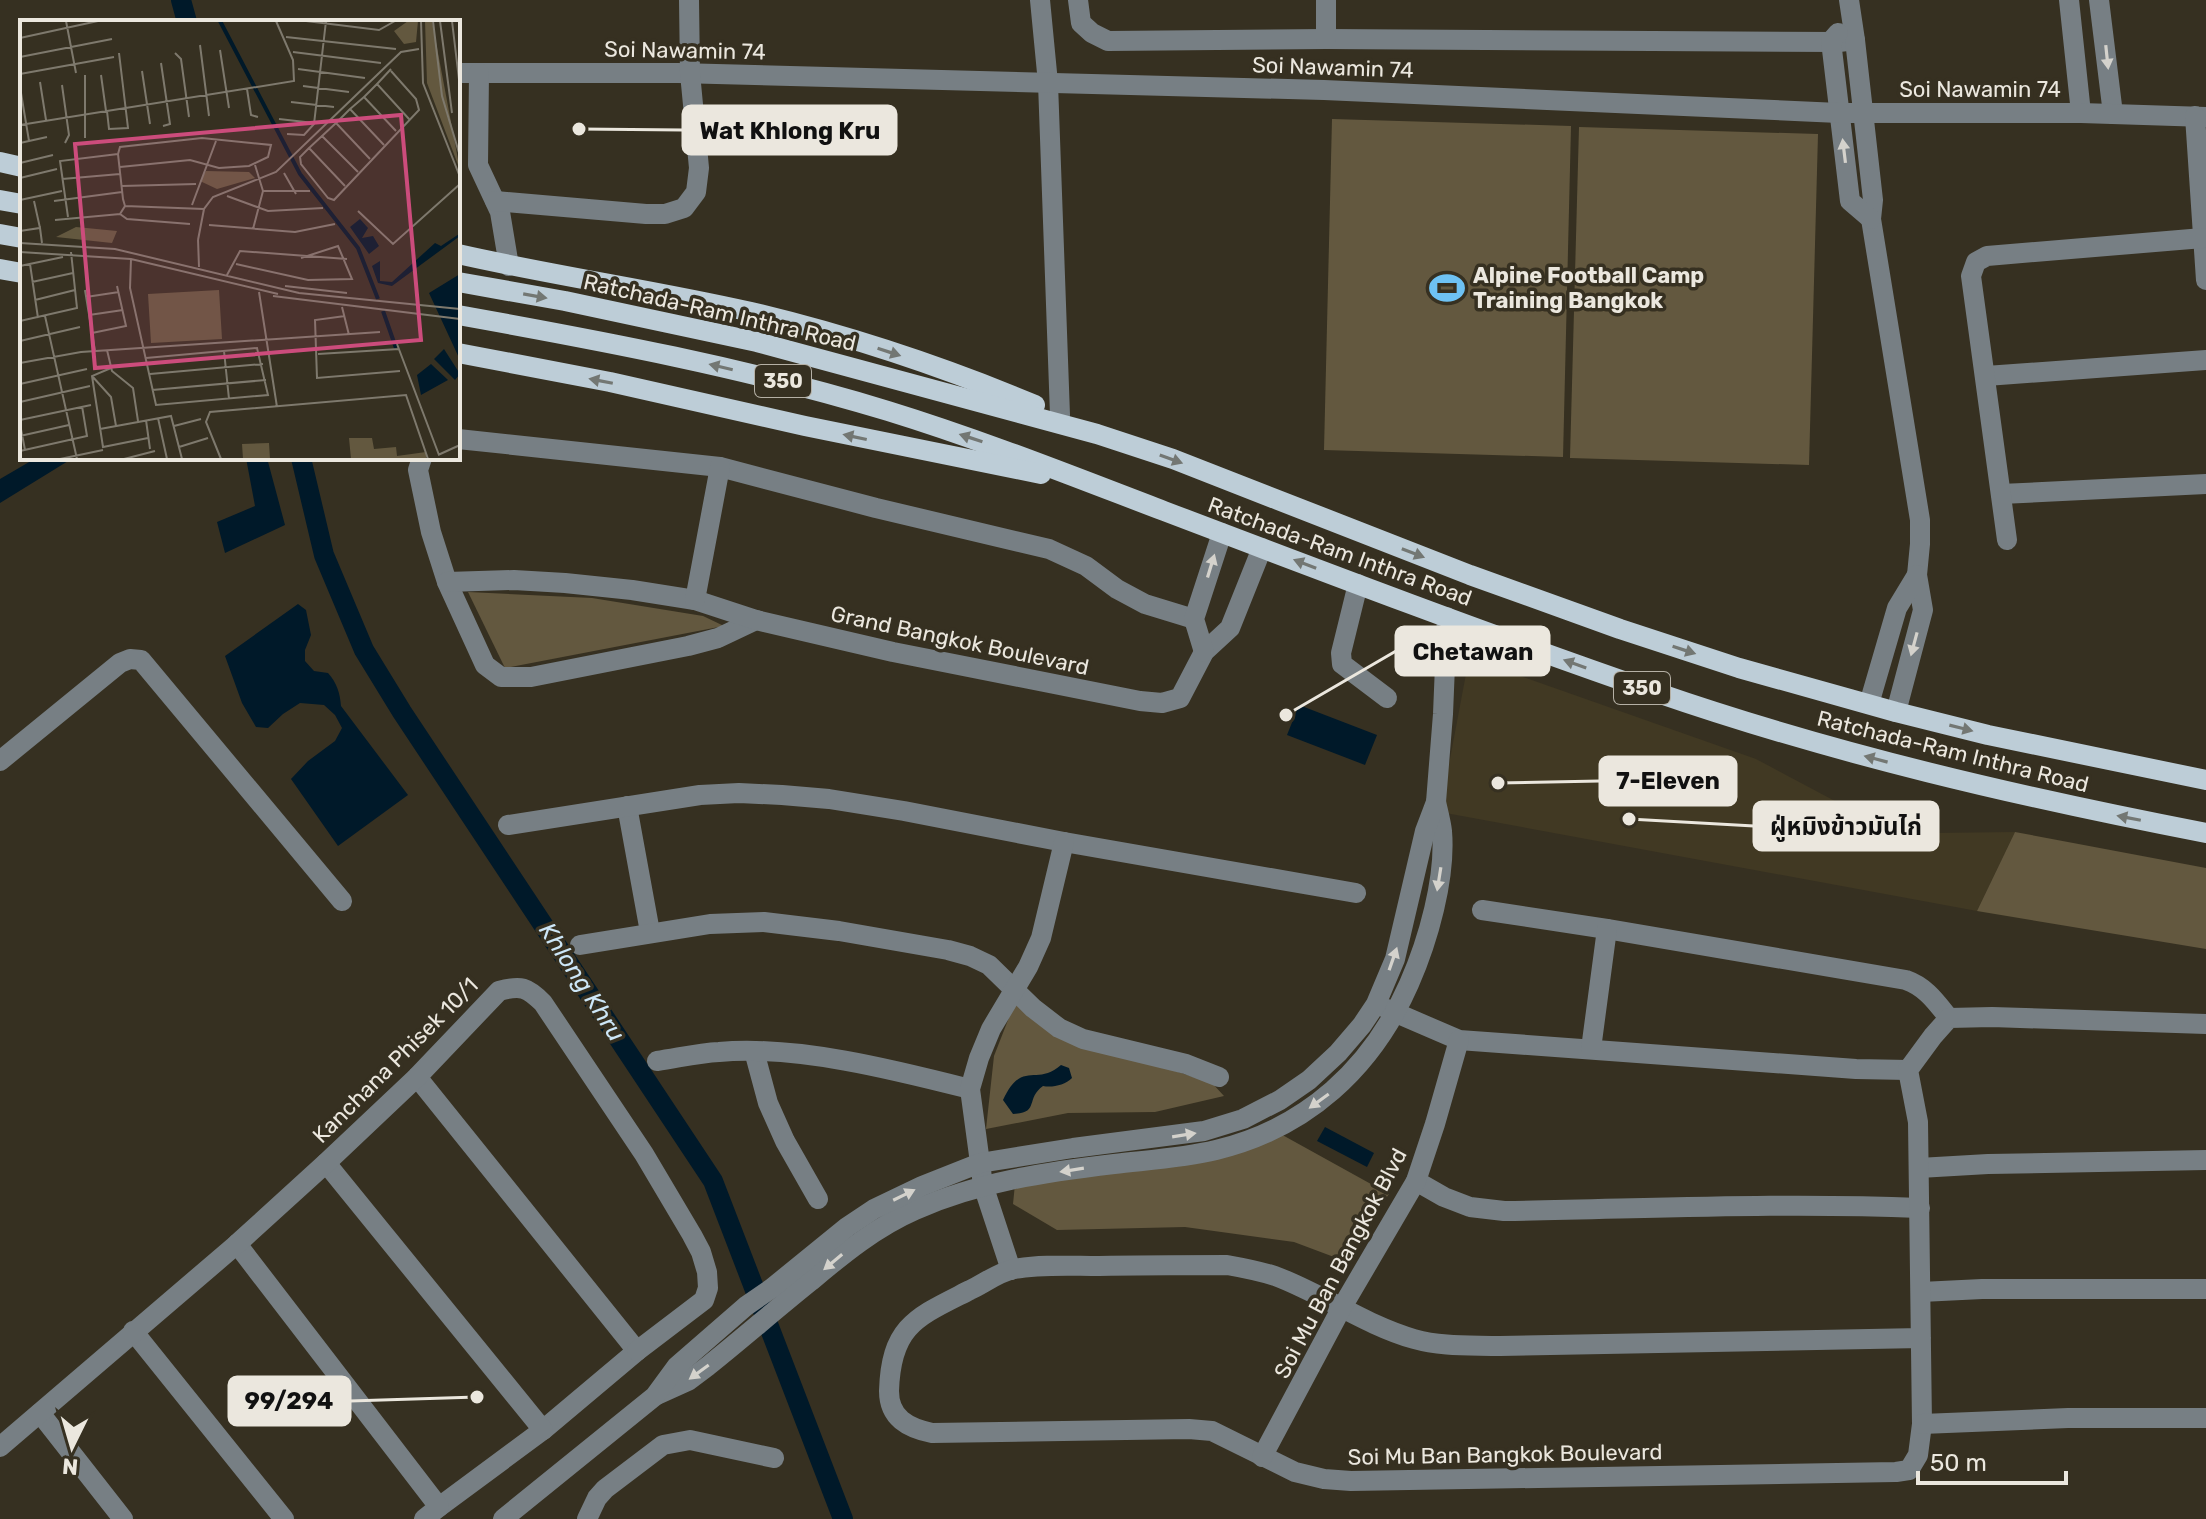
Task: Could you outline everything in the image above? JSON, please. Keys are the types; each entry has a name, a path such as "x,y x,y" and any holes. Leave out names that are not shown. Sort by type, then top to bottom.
{"main road":[{"path":"0,200 20,204"},
{"path":"0,234 20,238"},
{"path":"460,254 655,291 754,313 841,337 992,387 1097,434"},
{"name":"Ratchada-Ram Inthra Road","path":"460,282 757,342 1097,434 1173,459 1470,575 1739,668 1988,735 2206,780"},
{"name":"Ratchada-Ram Inthra Road","path":"460,315 665,354 791,383 983,442 1659,694 1868,757 1999,790 2206,833"},
{"path":"460,353 610,382 1096,486"}],"street":[{"path":"495,201 646,214 665,214 684,208 696,192 699,168 690,73 689,0"},
{"path":"1040,0 1048,83 1060,415"},
{"path":"1078,0 1081,23 1108,41 1855,40"},
{"path":"1326,0 1326,39"},
{"path":"2069,0 2081,113"},
{"path":"2099,0 2113,114"},
{"path":"1850,8 1873,200 1871,219 1920,520 1917,575 1923,610 1896,712"},
{"path":"1850,8 1831,42 1850,201 1871,219"},
{"path":"468,73 478,165 500,212 509,266"},
{"name":"Soi Nawamin 74","path":"468,73 690,73 1324,90 1839,113 2201,116"},
{"path":"2201,116 2206,280"},
{"path":"2007,540 1971,276 1976,262 1987,256 2203,238"},
{"path":"1986,376 2206,360"},
{"path":"460,439 720,467 1049,549 1086,566 1117,589 1145,604 1194,619"},
{"path":"421,460 418,470 431,532 447,582 485,665 501,677 531,677 688,646 718,638 756,620"},
{"path":"695,600 720,467"},
{"path":"2001,494 2206,484"},
{"path":"1204,652 1194,619 1222,533"},
{"name":"Grand Bangkok Boulevard","path":"447,582 514,580 565,583 695,600 756,620 946,663 1162,703 1180,698 1204,652 1230,628 1262,548"},
{"path":"1869,704 1897,608 1917,575"},
{"path":"1358,584 1341,653 1342,664 1387,698"},
{"path":"655,1396 677,1366 725,1324 778,1295 887,1224 915,1210 983,1185 1082,1168 1178,1157 1249,1141 1291,1121 1327,1096 1356,1068 1381,1038 1396,1013 1422,956 1433,913 1441,863 1442,838 1436,802 1447,617"},
{"path":"0,761 120,663 130,659 141,660 342,901"},
{"path":"508,825 700,795 782,795 904,811 1356,893"},
{"path":"503,1519 655,1396 688,1381 739,1341 778,1295 847,1227 874,1209 980,1163 1204,1131 1243,1119 1280,1100 1309,1080 1338,1053 1376,1004 1395,959 1425,831 1436,802"},
{"path":"627,806 650,932"},
{"path":"1011,1270 983,1185 970,1089 991,1029 1028,967 1041,938 1064,842"},
{"path":"1482,910 1906,980 1926,990 1949,1018"},
{"path":"580,945 710,924 764,922 839,931 970,956 989,965 1033,1008 1059,1028 1083,1039 1186,1064 1219,1077"},
{"path":"1591,1049 1607,929"},
{"name":"Kanchana Phisek 10/1","path":"0,1447 237,1244 326,1163 417,1077 499,991 516,986 531,991 543,1003 644,1154 701,1252 708,1288 704,1300 637,1351 543,1430 432,1513"},
{"path":"1376,1004 1459,1040 1840,1068 1908,1070 1949,1018 2206,1024"},
{"name":"Soi Mu Ban Bangkok Blvd","path":"1262,1457 1341,1309 1416,1181 1459,1040"},
{"path":"754,1051 768,1103 785,1141 818,1199"},
{"path":"657,1061 718,1052 799,1054 970,1089"},
{"name":"Soi Mu Ban Bangkok Boulevard","path":"1908,1070 1918,1122 1920,1208 1922,1424 1918,1455 1909,1470 1351,1481 1295,1472 1212,1431 932,1433 905,1424 893,1413 889,1399 893,1352 902,1335 916,1320 1011,1270 1052,1266 1227,1265 1256,1270 1401,1335 1443,1345 1921,1338"},
{"path":"417,1077 637,1351"},
{"path":"1919,1168 2206,1160"},
{"path":"326,1163 543,1430"},
{"path":"1416,1181 1470,1207 1504,1211 1718,1205 1920,1208"},
{"path":"237,1244 432,1513"},
{"path":"1921,1292 2206,1289"},
{"path":"133,1331 284,1519"},
{"path":"40,1413 123,1519"},
{"path":"1922,1424 2068,1418 2206,1418"},
{"path":"587,1519 605,1489 663,1445 690,1440 774,1458"}],"shaded area":[{"name":"Alpine Football Camp Training Bangkok","path":"1332,119 1571,126 1563,457 1324,450"},
{"path":"1579,127 1818,134 1809,465 1570,458"},
{"path":"468,592 592,598 703,616 724,626 505,668"},
{"path":"1469,658 1756,759 1850,809 1934,833 2015,832 1977,911 1440,812"},
{"path":"2015,832 2206,868 2206,949 1977,911"},
{"path":"1017,997 1061,1034 1212,1083 1224,1096 1155,1112 1068,1113 986,1129 994,1056"},
{"path":"1277,1132 1389,1194 1342,1260 1294,1242 1185,1227 1057,1230 1013,1204 1015,1184"}],"water":[{"path":"33,460 70,460 0,503 0,479"},
{"path":"246,460 268,460 285,525 225,553 217,522 255,506"},
{"path":"298,604 306,610 311,635 305,650 305,661 314,671 328,673 338,688 341,706 408,795 338,846 291,779 308,761 335,741 342,728 335,715 324,705 300,703 268,728 256,727 242,703 225,656"},
{"path":"1299,705 1377,735 1365,765 1287,735"},
{"path":"1061,1065 1069,1068 1072,1078 1058,1085 1043,1086 1027,1111 1013,1114 1003,1100 1017,1080 1044,1074"},
{"path":"1325,1127 1374,1153 1367,1167 1317,1141"}],"waterway":[{"name":"Khlong Khru","path":"181,0 186,20"},
{"name":"Khlong Khru","path":"301,460 324,555 364,650 713,1181 843,1519"}],"place":[{"name":"Wat Khlong Kru","path":"579,129"},
{"name":"Alpine Football Camp Training Bangkok","path":"1447,288"},
{"name":"Chetawan","path":"1286,715"},
{"name":"7-Eleven","path":"1498,783"},
{"name":"ฝู่หมิงข้าวมันไก่","path":"1629,819"},
{"name":"99/294","path":"477,1397"}]}
